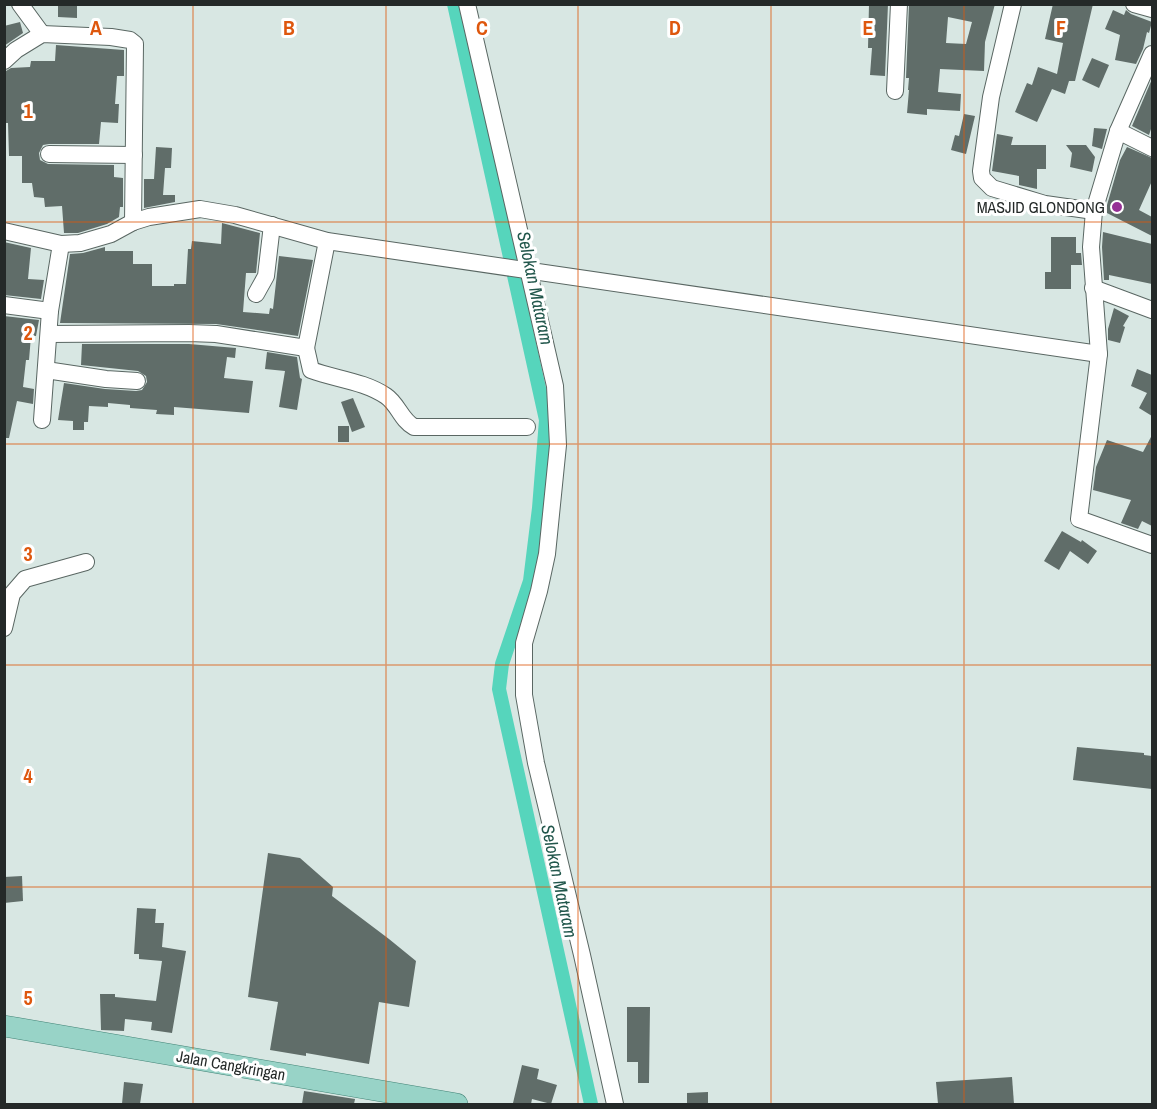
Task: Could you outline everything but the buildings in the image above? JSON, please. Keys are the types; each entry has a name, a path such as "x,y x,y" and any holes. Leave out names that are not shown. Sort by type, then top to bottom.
{"main road":[{"name":"Jalan Cangkringan","path":"4,1026 457,1104"}],"street":[{"path":"20,4 42,34"},
{"path":"467,4 522,270 550,363 557,409 558,445 547,554 524,643 524,695 536,763 615,1104"},
{"path":"895,92 899,4"},
{"path":"1013,4 991,97 982,178 992,188 1045,204 1094,212"},
{"path":"1134,4 1152,9"},
{"path":"4,61 16,50 42,34 111,37 130,40 135,44 133,222"},
{"path":"1152,54 1146,87 1118,131 1094,212 1091,248 1099,354 1079,519 1152,545"},
{"path":"1118,131 1152,148"},
{"path":"49,154 134,155"},
{"path":"4,231 61,244 80,243 111,234 133,222 170,212 200,209 235,215 327,241 1099,354"},
{"path":"256,294 266,276 272,225"},
{"path":"327,241 306,348 311,370 384,394 393,402 405,420 414,427 527,427"},
{"path":"42,420 50,311 61,244"},
{"path":"1093,288 1152,310"},
{"path":"4,305 50,311"},
{"path":"49,334 198,333 306,348"},
{"path":"46,370 105,380 137,381"},
{"path":"4,628 12,594 25,579 86,562"}],"waterway":[{"name":"Selokan Mataram","path":"454,4 546,420 530,581 502,664 499,689 591,1104"}],"place":[{"name":"MASJID GLONDONG","path":"1117,207"}]}
